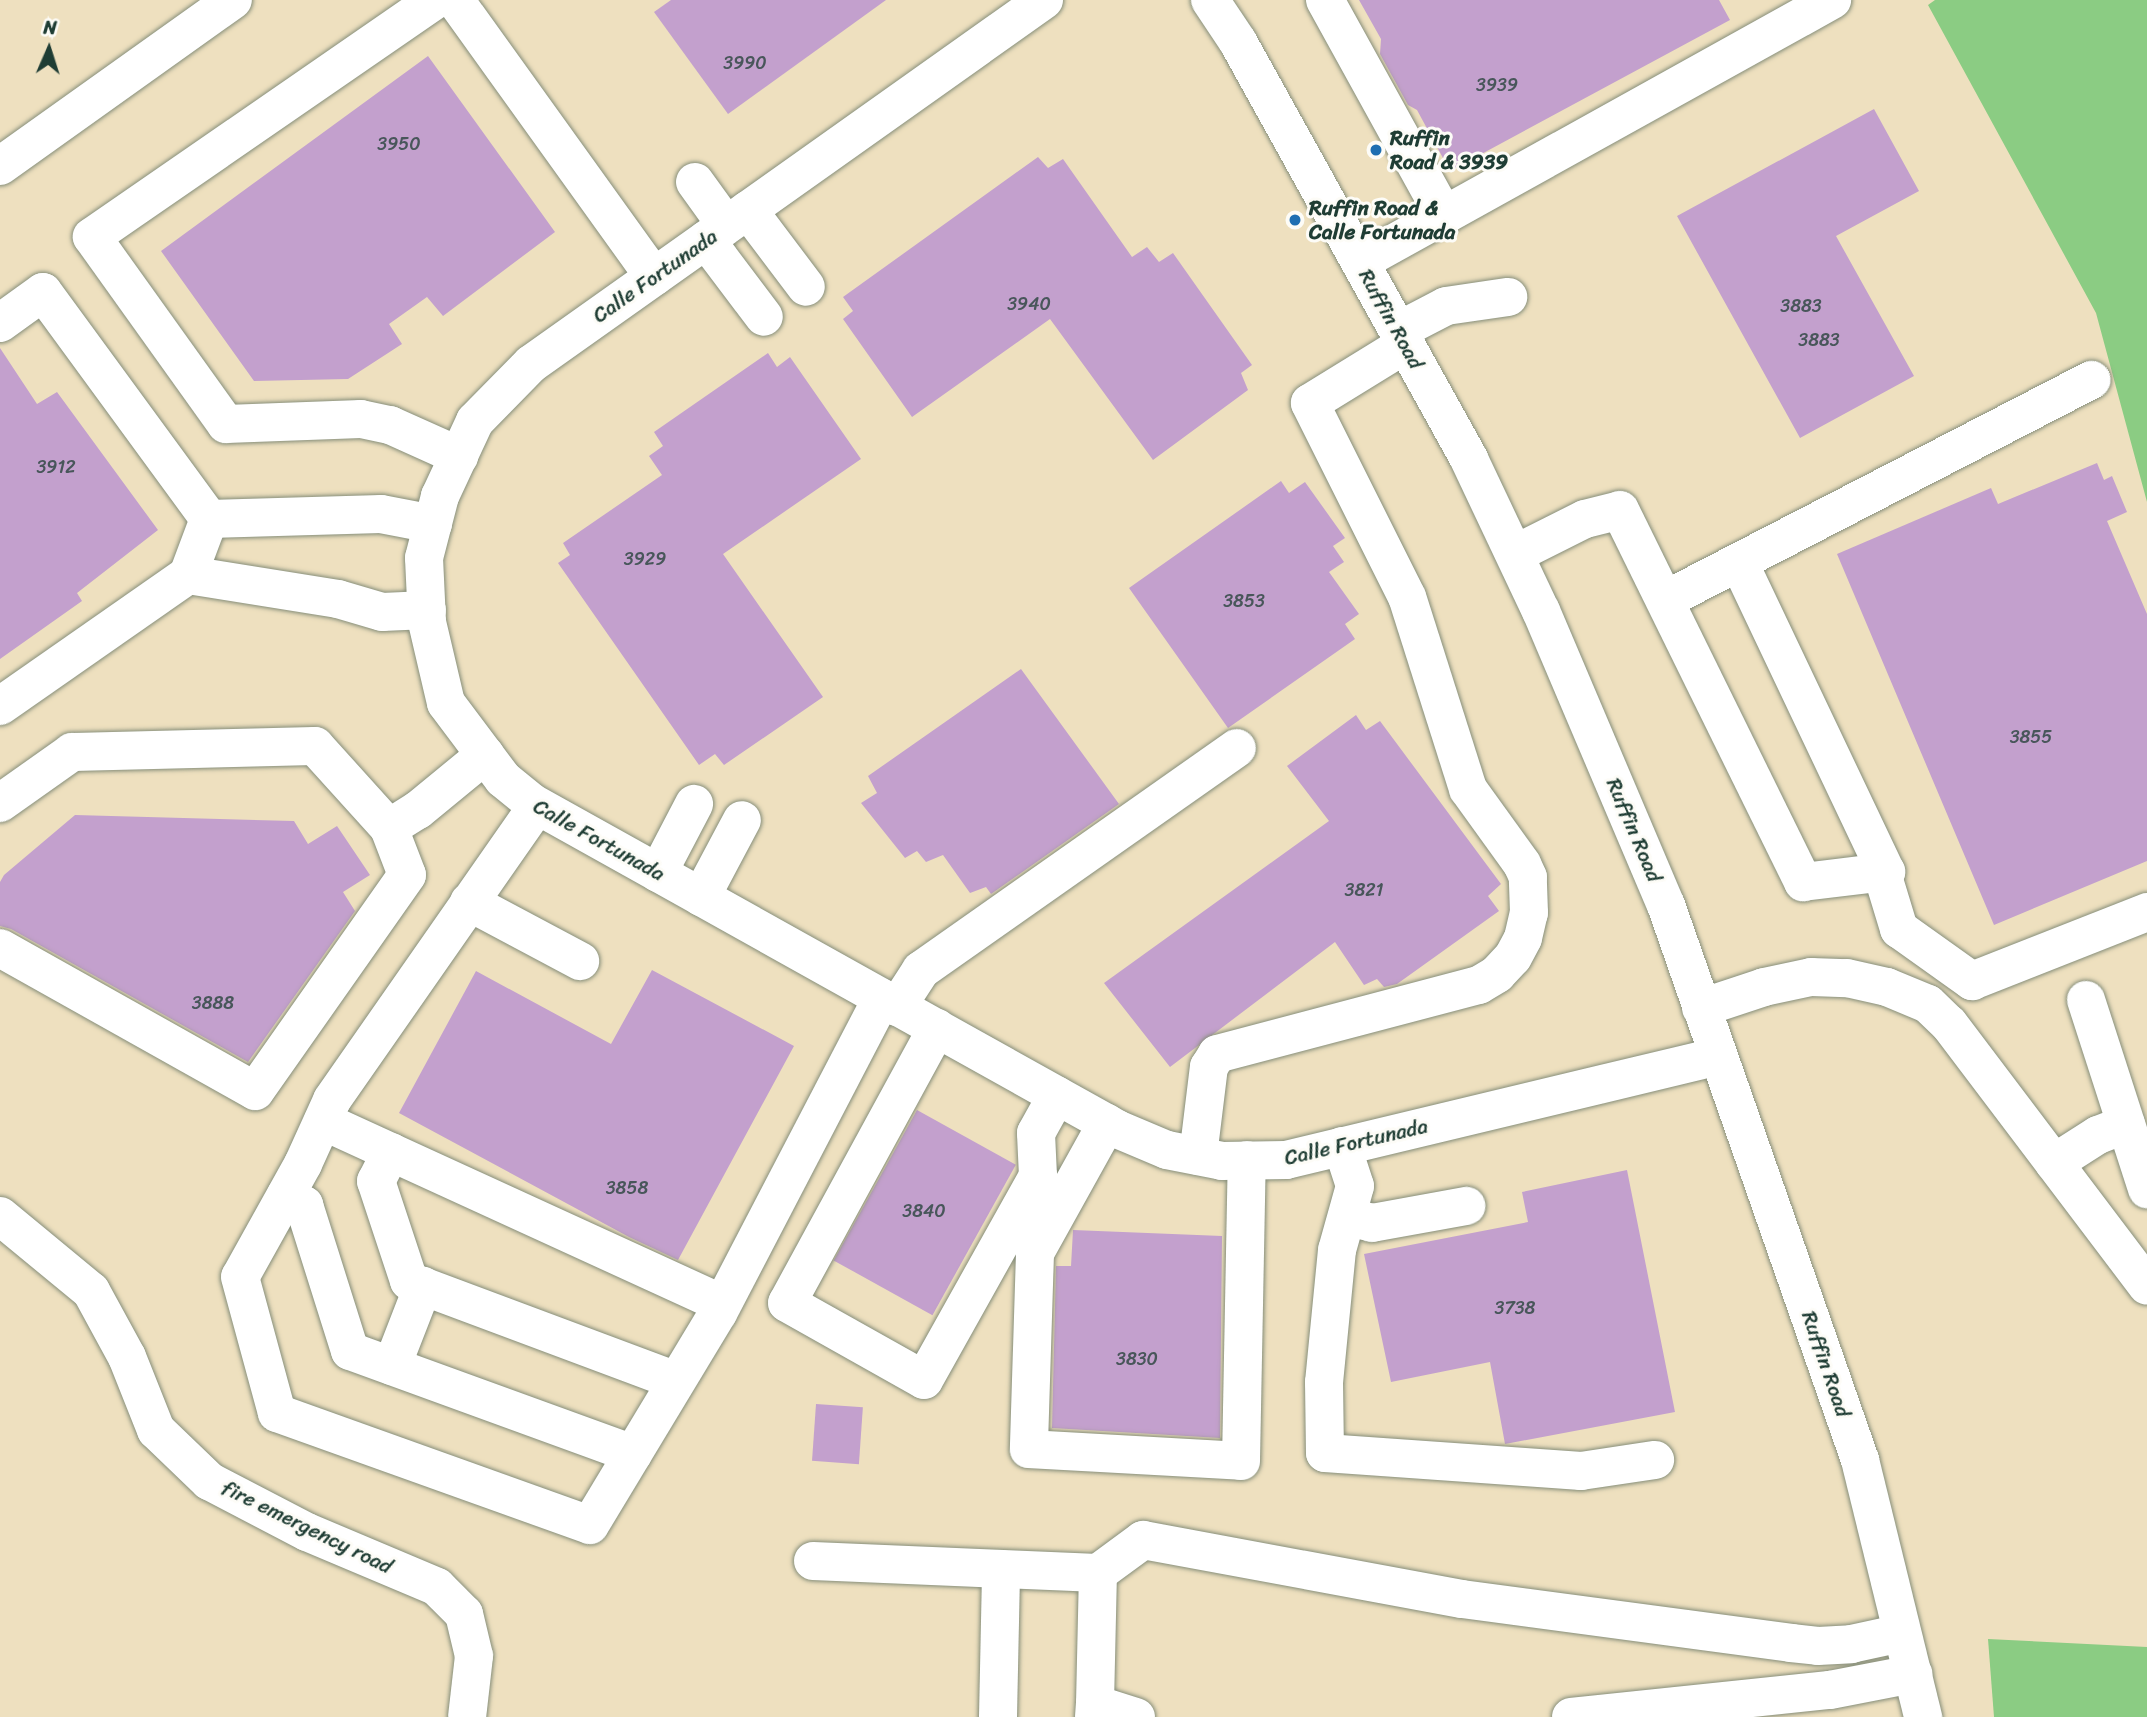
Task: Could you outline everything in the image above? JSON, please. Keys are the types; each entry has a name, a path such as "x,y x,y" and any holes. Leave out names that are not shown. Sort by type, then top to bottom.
{"street":[{"path":"0,166 233,0"},
{"path":"435,0 92,237 226,424 361,419 399,429 459,456"},
{"path":"455,0 654,277"},
{"name":"Calle Fortunada","path":"1044,0 531,364 475,421 440,496 424,558 427,610 446,703 503,779 537,806 1107,1124 1167,1150 1222,1161 1286,1160 1718,1056"},
{"name":"Ruffin Road","path":"1210,0 1238,42 1469,459 1515,554 1666,905 1860,1460 1923,1717"},
{"path":"1325,0 1444,216"},
{"path":"1360,262 1812,5"},
{"path":"695,182 727,225 764,317"},
{"path":"727,225 806,288"},
{"path":"0,323 43,292 209,519"},
{"path":"1198,1156 1209,1067 1217,1054 1479,985 1497,974 1513,957 1523,938 1529,913 1528,877 1522,864 1468,789 1407,597 1310,403 1446,306 1507,297"},
{"path":"1665,600 2092,380"},
{"path":"1515,554 1586,519 1620,510 1803,882 1882,873"},
{"path":"209,519 381,514 433,524"},
{"path":"0,706 188,575 209,519"},
{"path":"1739,562 1885,872 1882,873 1899,929 1972,981 2147,912"},
{"path":"188,575 338,599 382,612 427,610"},
{"path":"0,803 72,752 315,746 389,828 407,875 255,1091 0,948"},
{"path":"537,806 332,1100 286,1195 240,1277 278,1413 590,1525 722,1304 890,1002 921,970 1237,748"},
{"path":"389,828 418,810 485,755"},
{"path":"658,873 694,804"},
{"path":"701,897 742,820"},
{"path":"469,902 580,961"},
{"path":"1702,1008 1764,987 1811,977 1847,978 1908,995 1928,1004 1949,1024 2144,1276"},
{"path":"2086,1000 2147,1189"},
{"path":"937,1028 787,1303 924,1380 1038,1176 1036,1133 1057,1096"},
{"path":"323,1121 722,1304"},
{"path":"1107,1124 1035,1253 1029,1449 1241,1461 1247,1160"},
{"path":"2054,1163 2098,1135 2126,1124"},
{"path":"1342,1146 1355,1186 1337,1250 1324,1382 1325,1452 1581,1471 1655,1460"},
{"path":"391,1152 376,1181 409,1281 676,1381"},
{"path":"286,1195 304,1205 350,1351 633,1454"},
{"path":"1347,1217 1372,1223 1466,1206"},
{"name":"fire emergency road","path":"0,1216 91,1291 127,1357 156,1430 209,1480 307,1532 437,1587 464,1614 474,1656 467,1717"},
{"path":"392,1366 423,1286"},
{"path":"813,1561 1098,1573 1143,1540 1462,1599 1778,1642 1818,1646 1851,1644 1902,1633"},
{"path":"998,1717 1001,1569"},
{"path":"1098,1573 1095,1710 1136,1717"},
{"path":"1571,1717 1830,1690 1913,1674"}],"green space":[{"path":"1935,0 2147,0 2147,502 2096,313 1928,5"},
{"path":"1988,1639 2147,1647 2147,1717 1994,1717"}],"building":[{"path":"671,0 886,0 728,114 654,12"},
{"path":"1359,0 1719,0 1730,20 1450,171 1417,110 1408,105 1380,54 1381,39"},
{"path":"428,56 555,232 443,316 427,297 389,324 402,344 348,379 254,381 161,251"},
{"path":"1874,109 1919,191 1836,236 1914,376 1800,438 1677,216"},
{"path":"1038,157 1048,168 1063,159 1132,257 1147,247 1159,262 1173,253 1252,365 1241,373 1248,390 1153,460 1050,319 912,417 843,319 853,311 843,297"},
{"path":"0,348 37,404 57,392 158,530 77,593 82,601 0,659"},
{"path":"768,353 777,367 790,357 861,459 723,554 823,697 724,765 715,754 699,765 558,563 570,555 563,543 662,475 649,456 663,446 654,432"},
{"path":"2097,463 2104,480 2112,476 2127,512 2107,521 2147,614 2147,861 1994,925 1837,554 1991,488 1998,504"},
{"path":"1281,481 1289,493 1305,482 1345,538 1333,546 1344,562 1329,572 1359,614 1345,624 1355,639 1228,728 1129,588"},
{"path":"1021,669 1119,804 991,894 986,887 970,893 943,855 926,862 917,851 905,858 861,803 877,793 868,776"},
{"path":"1356,715 1366,730 1380,721 1501,884 1488,896 1499,911 1397,984 1384,987 1377,979 1364,985 1335,942 1170,1067 1104,983 1329,821 1287,766"},
{"path":"75,815 294,821 308,844 337,826 370,875 343,892 355,911 248,1062 11,929 0,926 0,882 4,875"},
{"path":"652,970 794,1046 678,1260 629,1237 399,1113 476,971 611,1044"},
{"path":"917,1110 1016,1165 932,1315 834,1260"},
{"path":"1627,1170 1675,1412 1505,1444 1490,1362 1391,1382 1364,1254 1528,1222 1522,1192"},
{"path":"1073,1230 1222,1236 1220,1438 1052,1428 1056,1266 1071,1266"},
{"path":"816,1404 863,1407 859,1464 812,1461"}],"place":[{"name":"Ruffin Road & 3939","path":"1376,150"},
{"name":"Ruffin Road & Calle Fortunada","path":"1295,220"}]}
